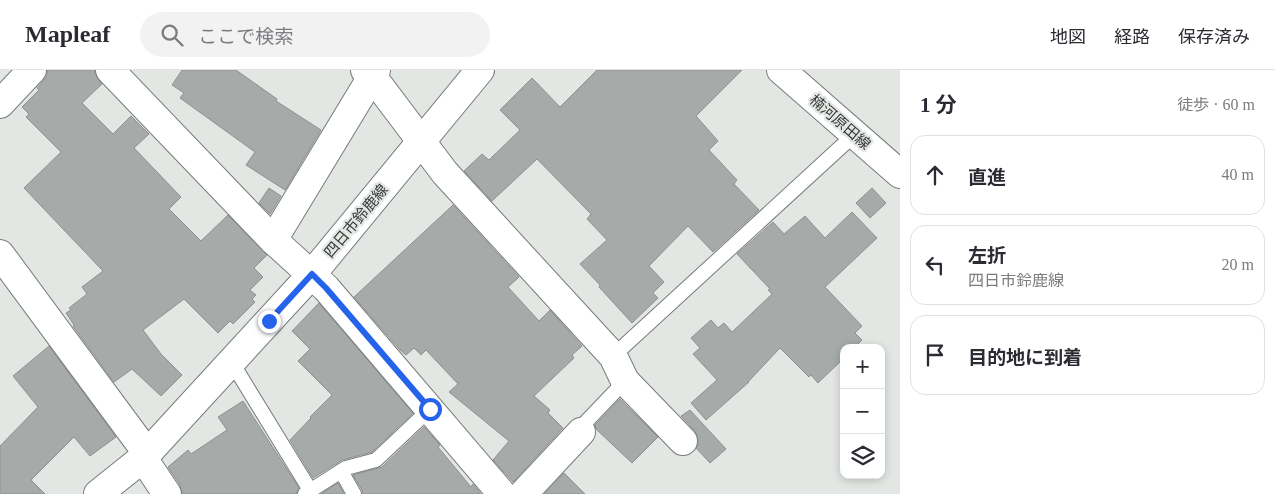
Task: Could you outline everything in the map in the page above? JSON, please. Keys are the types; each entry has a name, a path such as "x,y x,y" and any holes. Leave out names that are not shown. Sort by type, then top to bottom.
{"street":[{"path":"0,104 32,70"},
{"path":"110,70 273,240 326,288 502,494"},
{"name":"四日市鈴鹿線","path":"98,494 145,455 312,274 480,70"},
{"name":"楠河原田線","path":"781,70 900,174"},
{"path":"273,240 371,72 445,173 613,356 626,381 683,441"},
{"path":"0,254 145,455 167,494"},
{"path":"523,494 581,432"}],"lane":[{"path":"613,356 855,134"},
{"path":"231,361 308,492 346,468 376,460 430,409"},
{"path":"581,432 584,424 626,381"},
{"path":"341,471 354,494"}],"building":[{"path":"47,70 95,70 95,74 102,84 82,103 113,134 131,116 149,134 134,148 181,197 169,209 201,241 228,215 267,255 254,268 263,277 250,290 256,295 252,299 255,302 233,324 230,321 218,333 184,299 143,330 161,354 182,375 161,396 132,369 114,382 73,326 66,313 71,310 69,308 87,294 82,287 103,271 24,188 61,152 26,117 29,114 22,107 39,90 37,88 44,80"},
{"path":"182,70 236,70 277,99 276,101 321,130 285,190 246,165 255,152 180,98 184,93 172,85"},
{"path":"597,70 742,70 696,116 718,141 709,150 737,180 734,184 759,210 713,252 688,226 649,266 664,282 653,293 658,298 632,323 580,264 607,240 587,219 591,214 537,159 492,201 464,171 482,154 489,160 520,130 500,110 532,78 560,107"},
{"path":"269,188 281,196 270,214 259,203"},
{"path":"872,188 886,203 870,218 856,203"},
{"path":"453,205 519,277 508,287 539,321 550,310 582,346 572,355 574,358 534,396 550,410 548,413 563,428 513,482 493,460 509,441 449,392 458,384 426,350 421,355 414,348 406,355 354,297"},
{"path":"852,212 877,238 825,287 862,326 855,333 862,340 858,344 840,344 840,362 818,383 811,375 809,377 780,348 749,382 706,420 691,403 717,380 693,354 700,348 691,338 711,320 718,328 724,323 732,332 772,294 768,290 770,289 737,254 773,222 784,234 805,216 825,238"},
{"path":"319,303 413,413 372,452 342,460 313,478 290,440 332,395 298,361 310,349 292,331"},
{"path":"49,346 116,437 90,456 74,437 31,480 45,494 0,494 0,446 38,407 13,376"},
{"path":"620,399 658,437 632,463 596,429 595,425"},
{"path":"243,401 299,488 296,494 182,494 180,485 168,467 188,450 191,454 227,430 218,417"},
{"path":"690,410 726,449 710,463 696,448 698,438 695,431 681,416"},
{"path":"424,427 471,487 473,484 481,494 363,494 353,475 382,467"},
{"path":"564,473 585,494 544,494"},
{"path":"338,483 344,494 321,494"}],"route":[{"path":"269,321 312,274 430,409"}]}
